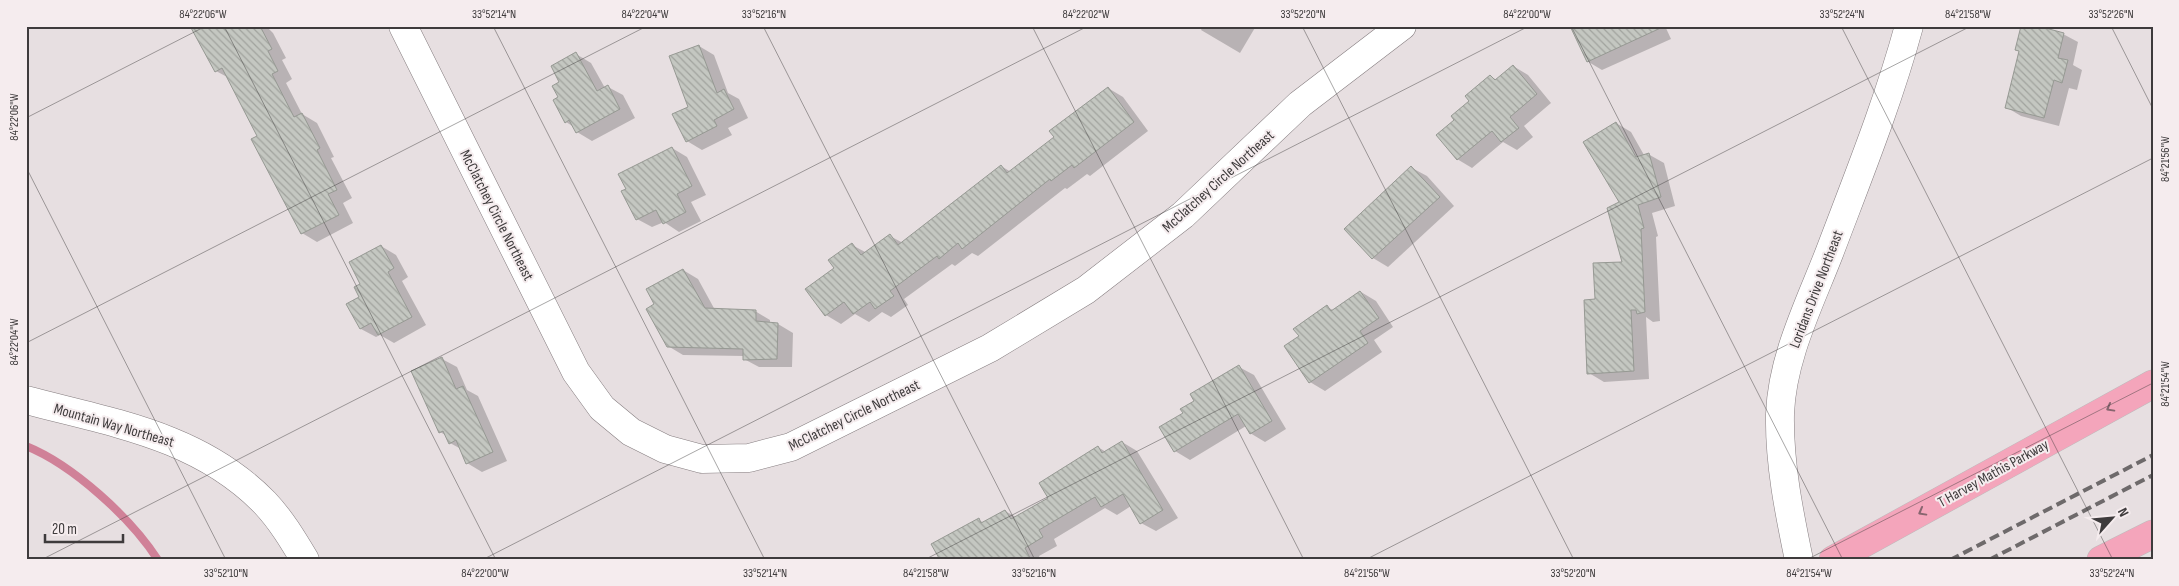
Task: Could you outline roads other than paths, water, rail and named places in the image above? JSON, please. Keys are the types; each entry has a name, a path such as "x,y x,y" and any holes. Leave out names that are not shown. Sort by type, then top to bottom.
{"highway":[{"name":"T Harvey Mathis Parkway","path":"1833,560 2153,384"},
{"path":"2101,560 2153,534"}],"street":[{"name":"McClatchey Circle Northeast","path":"403,26 576,372 602,408 631,432 665,450 702,459 749,458 791,447 990,348 1086,290 1183,215 1300,104 1402,26"},
{"name":"Loridans Drive Northeast","path":"1799,560 1782,466 1780,413 1785,376 1795,341 1863,166 1908,26"},
{"name":"Mountain Way Northeast","path":"26,400 160,436 204,456 240,480 266,504 288,531 304,560"}],"waterway":[{"path":"26,446 63,466 100,494 133,527 158,560"}],"railway":[{"path":"1950,560 2153,455"},
{"path":"1989,560 2153,475"}]}
